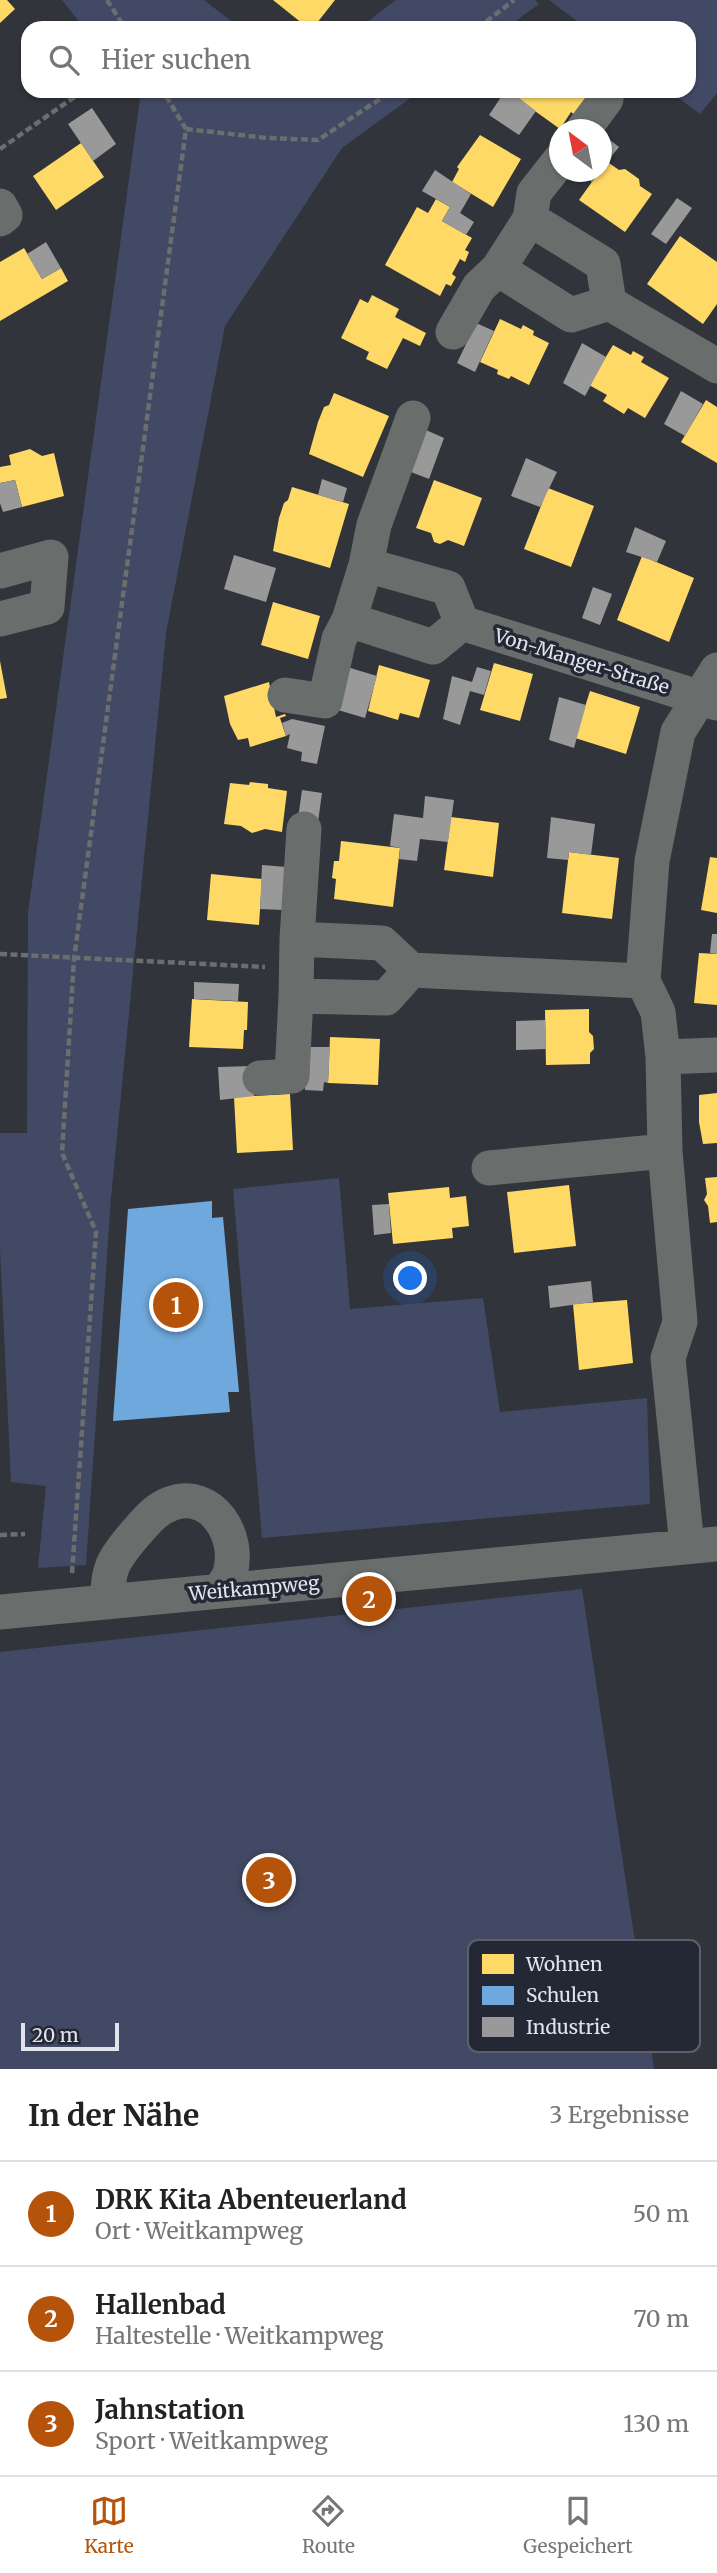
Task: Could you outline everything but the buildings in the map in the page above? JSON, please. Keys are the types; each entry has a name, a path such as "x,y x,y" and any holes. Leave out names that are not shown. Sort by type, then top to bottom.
{"street":[{"path":"591,119 606,99"},
{"path":"453,332 479,287 498,269 530,219 534,193 549,173"},
{"path":"0,206 5,215 0,219"},
{"path":"530,219 603,264 609,303"},
{"path":"498,269 571,315 609,303 717,366"},
{"path":"285,695 325,702 339,639 349,620 366,565 374,524 413,418"},
{"path":"0,571 51,558 47,607 0,619"},
{"path":"349,620 433,647 462,623 448,588 366,565"},
{"name":"Von-Manger-Straße","path":"462,623 712,690 678,733 652,861 643,981 658,1012 663,1057 664,1151 680,1322 668,1358 702,1545"},
{"path":"260,1078 292,1076 304,829"},
{"path":"296,968 382,943 411,970 643,981"},
{"path":"296,968 386,998 411,970"},
{"path":"663,1057 717,1055"},
{"path":"489,1168 664,1151"},
{"path":"108,1602 110,1568 117,1554 151,1516 174,1503 194,1502 209,1508 221,1519 230,1535 233,1559 229,1576 219,1591"},
{"name":"Weitkampweg","path":"0,1612 702,1545"}],"path":[{"path":"107,0 120,21"},
{"path":"487,21 514,0"},
{"path":"0,149 73,98"},
{"path":"70,1606 96,1231 62,1153 74,959 186,129 167,98"},
{"path":"186,129 267,138 318,140 381,98"},
{"path":"0,954 296,968"},
{"path":"0,1535 24,1534"}],"shaded area":[{"path":"62,0 204,0 231,21 78,21"},
{"path":"396,0 535,0 539,4 516,21 368,21"},
{"path":"549,0 717,0 717,93 700,114 678,98 696,98 696,21 577,21"},
{"path":"410,98 342,148 225,326 166,633 111,1198 86,1565 38,1568 46,1486 11,1482 0,1248 0,1133 27,1133 28,913 140,99"},
{"path":"339,1178 350,1309 483,1298 500,1412 647,1398 650,1504 262,1538 233,1189"},
{"path":"582,1589 635,1940 468,1940 468,2052 651,2052 654,2069 0,2069 0,1652"}],"place":[{"name":"DRK Kita Abenteuerland","path":"176,1305"},
{"name":"Hallenbad","path":"369,1599"},
{"name":"Jahnstation","path":"269,1880"}]}
